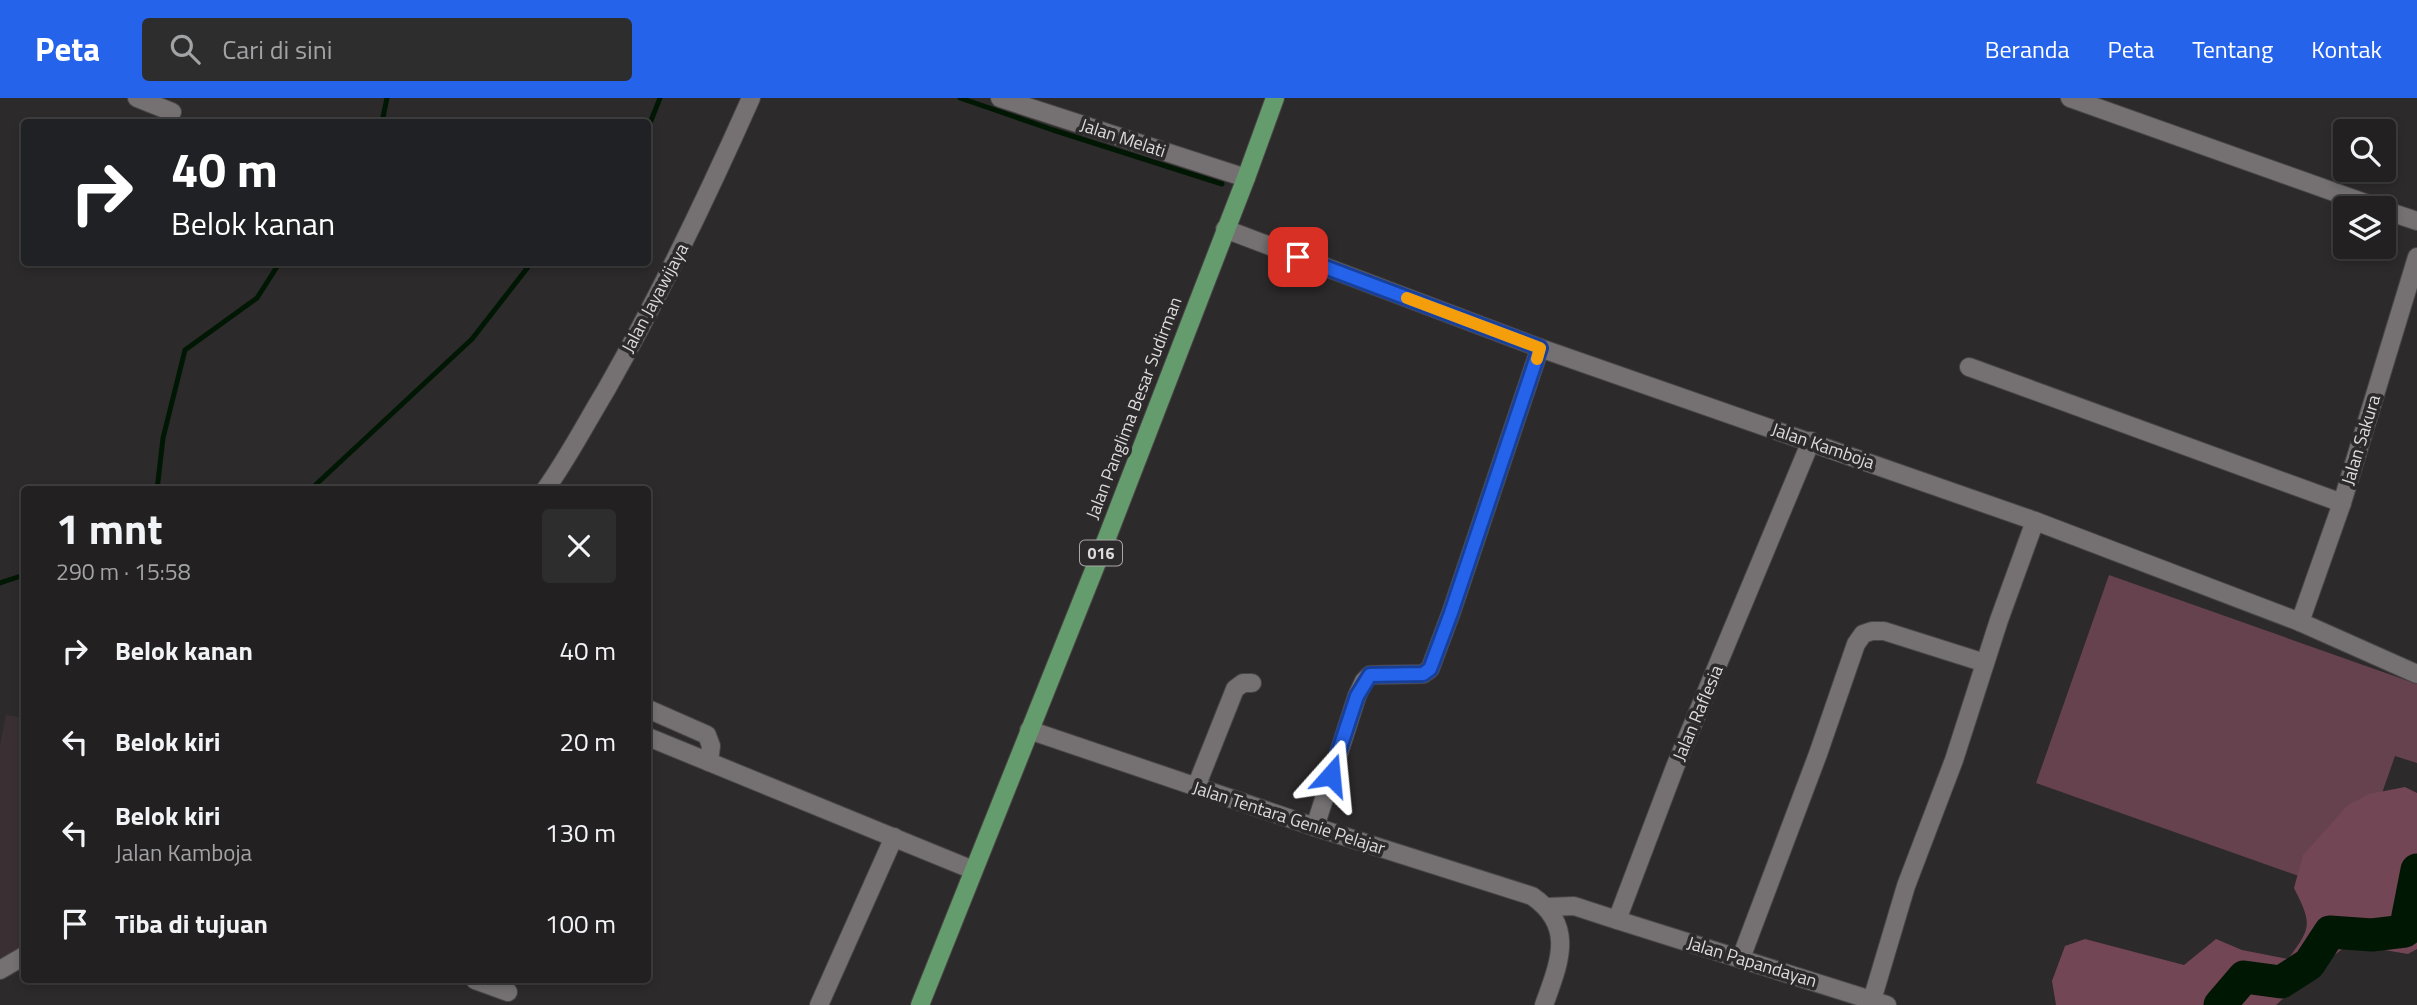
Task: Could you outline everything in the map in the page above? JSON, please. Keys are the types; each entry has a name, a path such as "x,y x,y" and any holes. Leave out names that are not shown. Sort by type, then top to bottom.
{"main road":[{"name":"Jalan Panglima Besar Sudirman","path":"920,1005 1108,535 1275,98"}],"street":[{"path":"137,98 172,112"},
{"name":"Jalan Jayawijaya","path":"548,486 614,375 668,276 751,98"},
{"name":"Jalan Melati","path":"1000,98 1246,178"},
{"path":"2070,98 2345,196"},
{"path":"2396,214 2417,221"},
{"name":"Jalan Kamboja","path":"1225,229 1540,348 2035,520 2300,622 2417,674"},
{"name":"Jalan Sakura","path":"2300,622 2342,503 2417,257"},
{"path":"1315,827 1364,681 1370,675 1423,674 1430,669 1456,600 1540,348"},
{"path":"1969,367 2342,503"},
{"name":"Jalan Raflesia","path":"1617,920 1675,767 1811,441"},
{"path":"1879,1002 1906,886 1954,760 2035,520"},
{"path":"1741,958 1818,754 1856,644 1863,634 1884,631 1985,663"},
{"path":"1196,788 1235,689 1243,683 1252,683"},
{"path":"651,710 707,734 711,746 709,762"},
{"name":"Jalan Tentara Genie Pelajar","path":"1029,730 1196,788 1532,896 1548,907"},
{"path":"651,738 973,870"},
{"path":"819,1005 894,837"},
{"path":"1544,1005 1555,975 1560,929 1548,907 1574,906 1617,920"},
{"name":"Jalan Papandayan","path":"1617,920 1879,1002"},
{"path":"0,970 21,958"},
{"path":"483,983 508,992"}],"shaded area":[{"path":"2109,575 2417,684 2417,763 2395,756 2347,893 2036,783"},
{"path":"6,715 21,718 21,953 0,967 0,746"},
{"path":"2405,787 2417,793 2417,949 2408,954 2349,944 2312,972 2276,1005 2056,1005 2052,981 2065,946 2085,939 2184,965 2216,939 2242,950 2288,959 2302,939 2307,925 2304,910 2294,888 2303,855 2348,805 2369,794"}],"waterway":[{"path":"383,119 387,98"},
{"path":"651,120 660,98"},
{"path":"960,98 1222,184"},
{"path":"157,486 163,438 185,350 257,298 277,266"},
{"path":"314,486 472,339 529,266"},
{"path":"0,583 21,576"},
{"path":"2220,1005 2244,977 2281,982 2309,964 2330,932 2372,935 2405,931 2417,870"}],"slow traffic":[{"path":"1407,298 1540,348 1537,359"}],"route":[{"path":"1298,257 1540,348 1430,669 1423,674 1370,675 1364,681 1331,775"}]}
